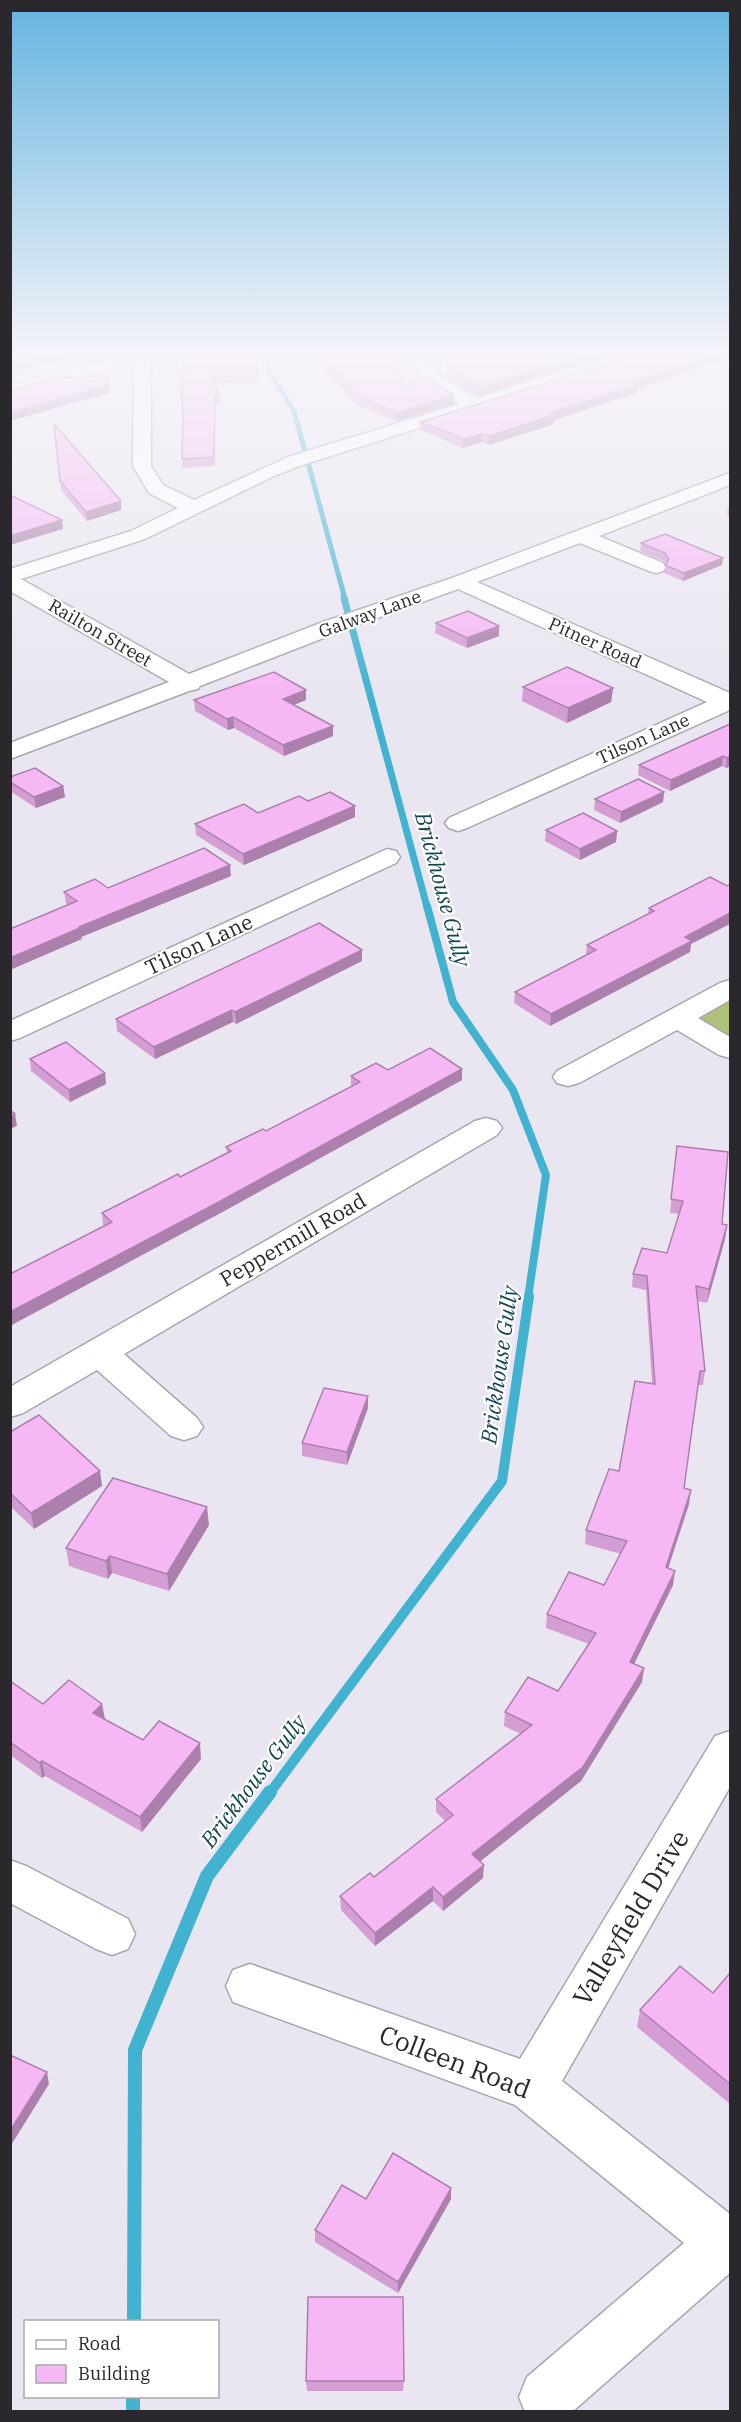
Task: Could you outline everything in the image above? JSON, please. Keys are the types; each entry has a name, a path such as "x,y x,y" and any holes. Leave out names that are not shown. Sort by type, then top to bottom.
{"street":[{"path":"143,469 152,488 196,508"},
{"path":"10,576 138,535 275,469"},
{"name":"Galway Lane","path":"10,752 190,684 331,627 459,582 730,479"},
{"path":"608,548 635,537 636,531 616,522"},
{"path":"581,536 656,567"},
{"name":"Railton Street","path":"10,582 190,684"},
{"name":"Pitner Road","path":"459,582 729,702"},
{"name":"Tilson Lane","path":"458,823 729,702"},
{"name":"Tilson Lane","path":"10,1032 387,857"},
{"path":"568,1077 679,1019 730,989"},
{"path":"679,1019 730,1049"},
{"name":"Peppermill Road","path":"10,1404 486,1128"},
{"path":"100,1352 184,1427"},
{"name":"Valleyfield Drive","path":"531,2087 730,1749"},
{"path":"10,1880 112,1934"},
{"name":"Colleen Road","path":"250,1986 531,2087 728,2244 547,2397"}],"green space":[{"path":"730,989 730,1049 679,1019"}],"building":[{"path":"59,469 93,469 121,501 86,512 60,481"},
{"path":"10,495 62,520 10,536"},
{"path":"665,534 723,558 684,573 665,565 669,559 665,553 641,543"},
{"path":"468,611 499,626 467,638 436,623"},
{"path":"567,667 613,688 568,708 523,687"},
{"path":"274,672 306,690 283,699 333,726 283,745 233,717 227,719 194,700"},
{"path":"730,724 730,756 727,758 723,756 671,780 639,765"},
{"path":"35,768 63,786 34,797 10,782 10,777"},
{"path":"638,779 664,792 621,812 595,799"},
{"path":"330,792 355,806 243,854 195,824 244,804 258,813 299,796 308,801"},
{"path":"583,813 617,831 580,849 546,830"},
{"path":"204,848 230,865 10,958 10,929 77,901 64,892 95,879 108,888"},
{"path":"710,877 727,886 730,884 730,913 685,937 692,941 551,1014 515,992 596,950 587,945 654,911 649,908"},
{"path":"319,923 362,950 235,1012 232,1010 154,1047 116,1019"},
{"path":"66,1042 105,1073 69,1090 30,1059"},
{"path":"430,1048 462,1069 215,1204 10,1312 10,1274 112,1222 102,1213 178,1174 180,1177 231,1151 226,1147 263,1129 266,1131 360,1082 351,1076 376,1063 388,1070"},
{"path":"677,1146 728,1152 722,1224 727,1225 709,1289 696,1286 705,1371 700,1371 684,1488 691,1490 666,1567 675,1571 630,1662 644,1668 583,1767 472,1854 484,1865 443,1897 433,1887 375,1933 340,1896 370,1873 374,1877 453,1815 436,1799 532,1725 505,1712 528,1677 558,1691 596,1633 547,1614 569,1572 604,1585 627,1541 586,1530 609,1469 619,1471 635,1381 655,1384 647,1276 633,1274 642,1248 667,1253 683,1201 671,1199"},
{"path":"324,1388 368,1396 347,1452 302,1443"},
{"path":"39,1415 100,1471 31,1513 10,1493 10,1432"},
{"path":"113,1478 207,1507 167,1574 110,1556 106,1561 66,1548"},
{"path":"69,1680 102,1704 93,1713 143,1740 159,1721 200,1743 140,1817 42,1761 40,1763 10,1742 10,1681 43,1704"},
{"path":"680,1966 713,1993 730,1973 730,2084 640,2010"},
{"path":"10,2055 47,2072 10,2131"},
{"path":"393,2153 451,2188 398,2282 315,2230 342,2185 366,2199"},
{"path":"308,2297 403,2297 404,2381 306,2381"}],"waterway":[{"name":"Brickhouse Gully","path":"310,469 345,599"},
{"name":"Brickhouse Gully","path":"344,598 427,907"},
{"name":"Brickhouse Gully","path":"427,906 453,1002 513,1090 546,1175 528,1298"},
{"name":"Brickhouse Gully","path":"269,1794 502,1481 529,1296"},
{"name":"Brickhouse Gully","path":"134,2320 135,2050 207,1876 270,1792"},
{"name":"Brickhouse Gully","path":"133,2398 133,2412"}]}
